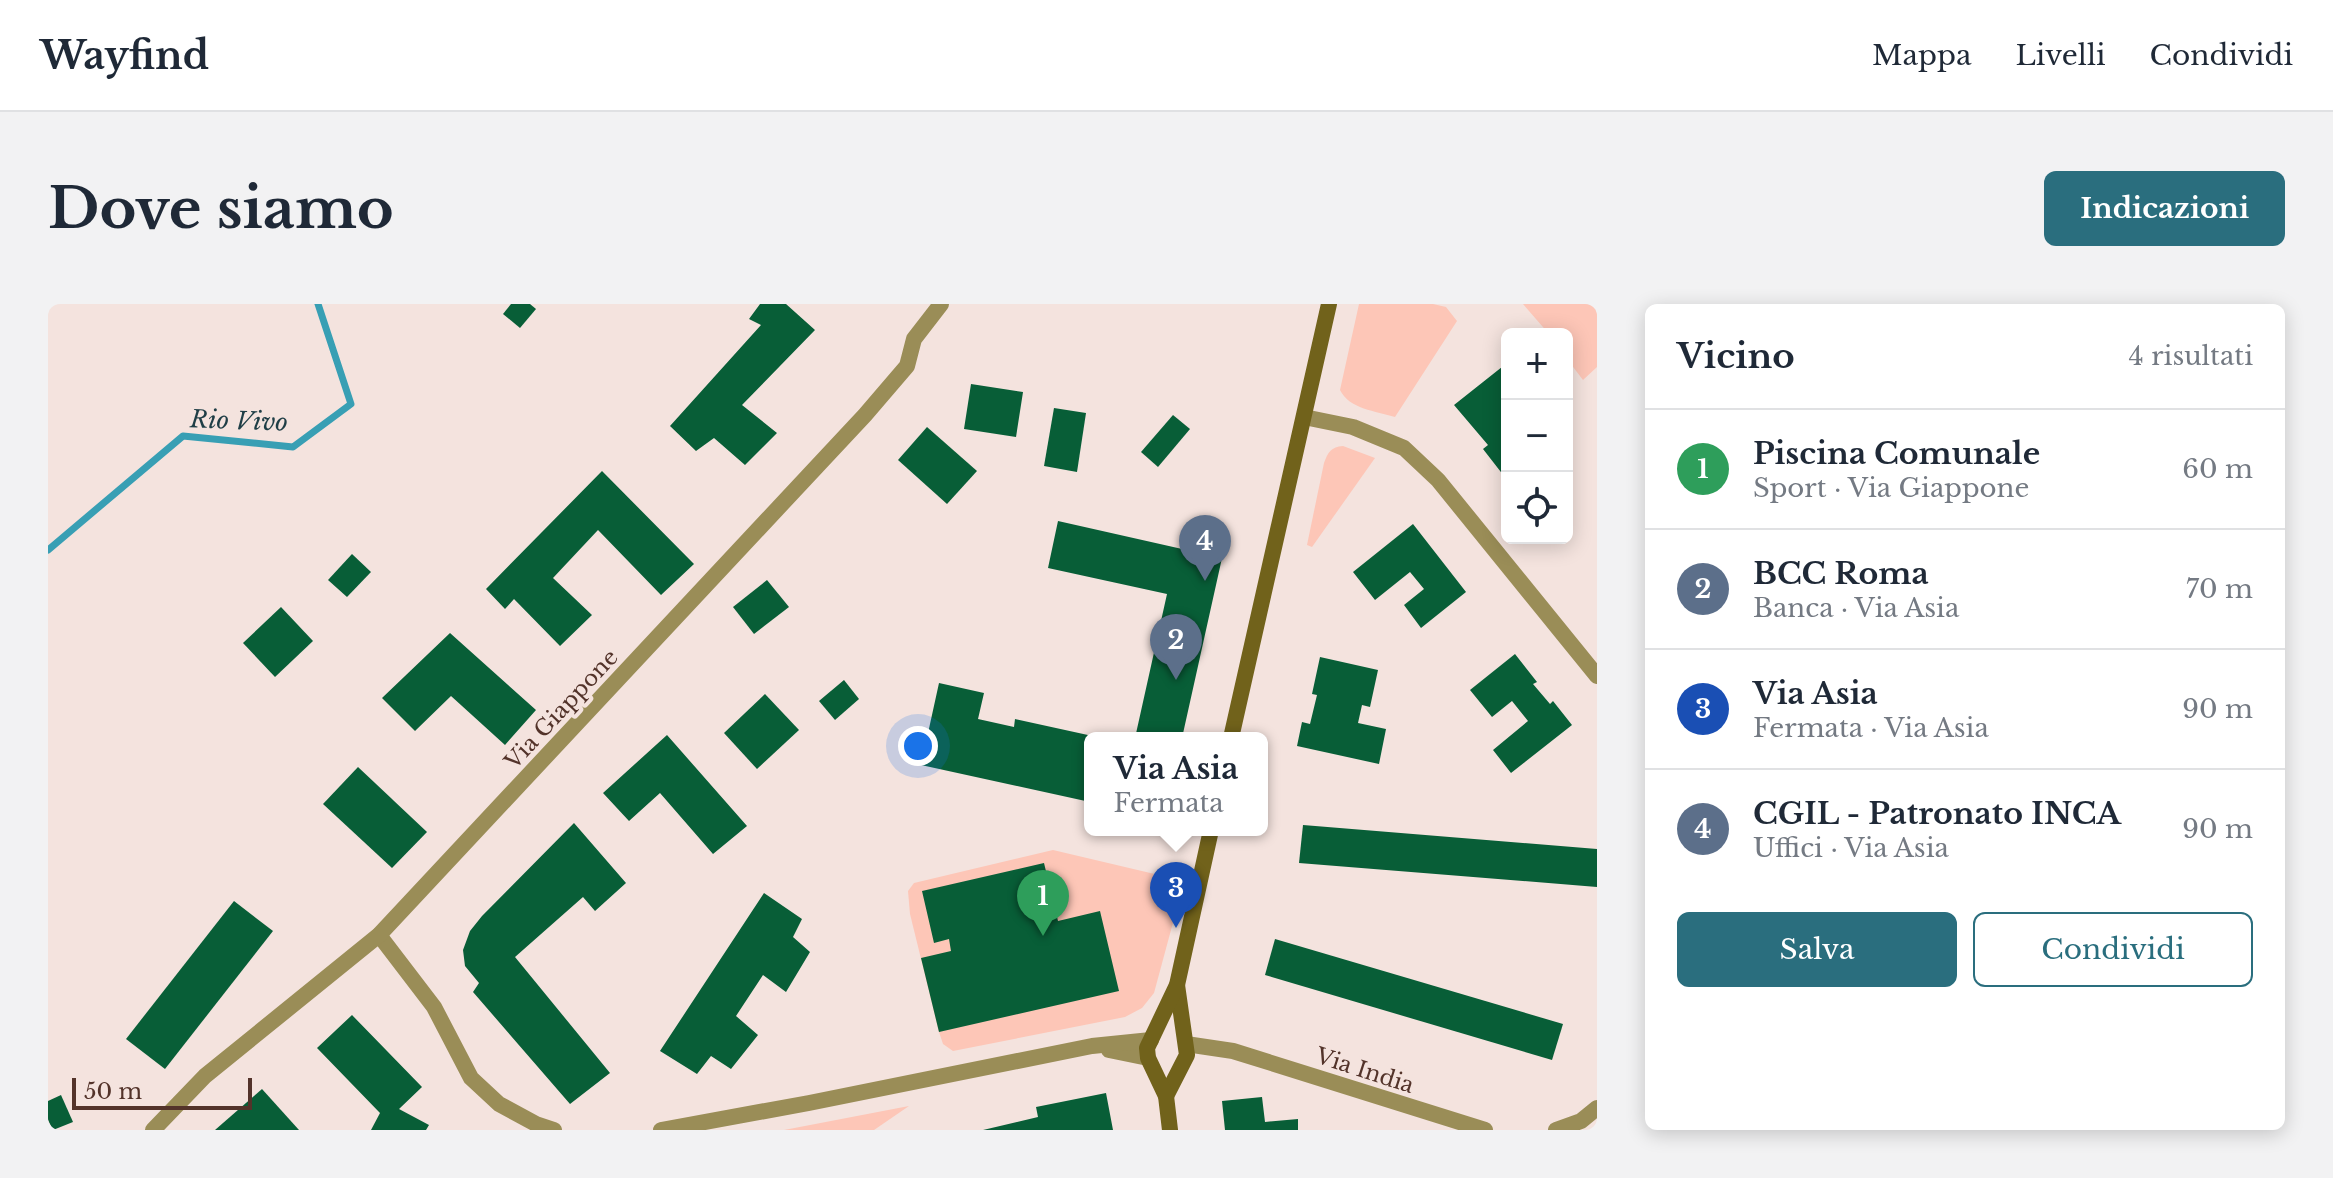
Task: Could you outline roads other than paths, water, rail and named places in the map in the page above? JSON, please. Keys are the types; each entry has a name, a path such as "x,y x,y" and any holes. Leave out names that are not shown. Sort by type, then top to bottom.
{"street":[{"name":"Via Giappone","path":"153,1130 205,1076 379,935 865,415 907,366 914,339 941,304"},
{"path":"1232,732 1329,304"},
{"path":"1304,417 1353,427 1404,448 1438,480 1597,676"},
{"path":"1170,1130 1166,1096 1149,1060 1147,1048 1177,985 1210,836"},
{"path":"379,935 434,1007 471,1078 499,1104 554,1130"},
{"path":"1166,1096 1185,1051 1177,985"},
{"path":"661,1130 1092,1046 1152,1038 1161,1032 1170,1032 1185,1051"},
{"path":"1092,1046 1149,1060 1157,1069 1167,1072 1177,1069 1185,1051"},
{"name":"Via India","path":"1185,1051 1233,1051 1485,1130"},
{"path":"1556,1130 1581,1121 1597,1108"}],"waterway":[{"name":"Rio Vivo","path":"48,550 183,436 293,447 351,404 318,304"}],"place":[{"name":"CGIL - Patronato INCA","path":"1205,581"},
{"name":"BCC Roma","path":"1176,680"},
{"name":"Via Asia","path":"1176,928"},
{"name":"Piscina Comunale","path":"1043,936"}]}
